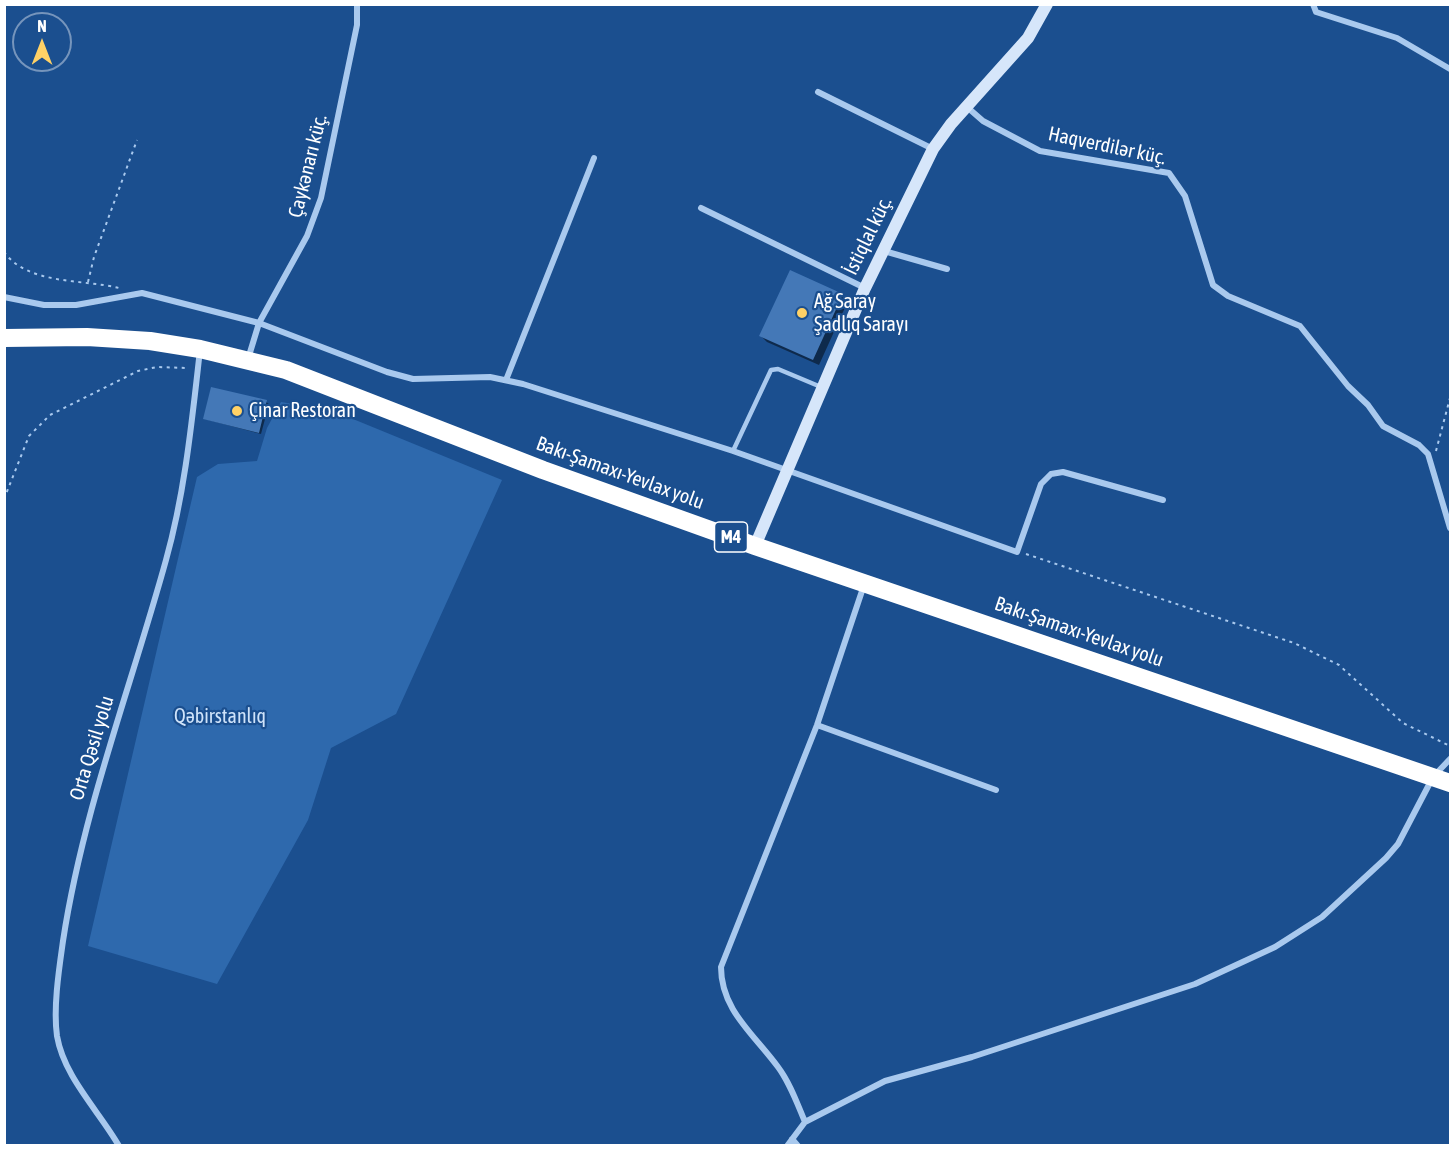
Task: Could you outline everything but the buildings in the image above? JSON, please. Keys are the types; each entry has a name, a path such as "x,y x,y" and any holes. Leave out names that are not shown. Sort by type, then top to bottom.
{"highway":[{"name":"Bakı-Şamaxı-Yevlax yolu","path":"4,338 87,336 200,349 286,370 543,470 755,546 1442,780"}],"street":[{"name":"Çaykənarı küç.","path":"248,360 259,323 307,236 321,198 357,25 357,4"},
{"name":"İstiqlal küç.","path":"755,546 865,288 933,149 1028,38 1047,4"},
{"path":"1313,4 1316,12 1397,38 1450,69"},
{"path":"818,92 933,149"},
{"name":"Haqverdilər küç.","path":"967,107 983,121 1040,150 1169,173 1185,196 1213,285 1228,296 1300,326 1348,386 1368,405 1383,426 1419,445 1428,454"},
{"path":"506,380 594,158"},
{"path":"701,208 865,288"},
{"path":"883,251 947,269"},
{"path":"4,297 44,305 76,305 142,293 259,323 387,372 413,379 490,377 506,380 733,451 1017,552 1041,484 1051,474 1063,472 1163,500"},
{"name":"Orta Qəsil yolu","path":"119,1146 71,1074 62,1054 57,1035 59,970 75,879 96,790 167,558 179,504 200,349"},
{"path":"1428,454 1450,528"},
{"path":"805,1122 778,1067 728,1005 723,991 721,967 817,725 865,582"},
{"path":"817,725 996,790"},
{"path":"787,1146 805,1122 885,1081 983,1054 1195,984 1275,947 1322,917 1386,858 1442,780 1450,759"},
{"path":"792,1139 798,1146"}],"lane":[{"path":"733,451 771,370 778,369 823,388"}],"path":[{"path":"88,282 94,258 137,140"},
{"path":"4,252 14,265 43,276 142,293"},
{"path":"4,499 29,436 50,415 138,371 157,367 198,368"},
{"path":"1428,454 1437,451 1450,398"},
{"path":"1017,552 1294,643 1339,665 1402,723 1450,746"}],"green space":[{"name":"Qəbirstanlıq","path":"281,402 331,410 502,480 396,714 331,748 308,820 217,984 88,946 197,477 218,464 257,461 267,428"}],"place":[{"name":"Ağ Saray Şadlıq Sarayı","path":"802,313"},
{"name":"Çinar Restoran","path":"237,411"}]}
